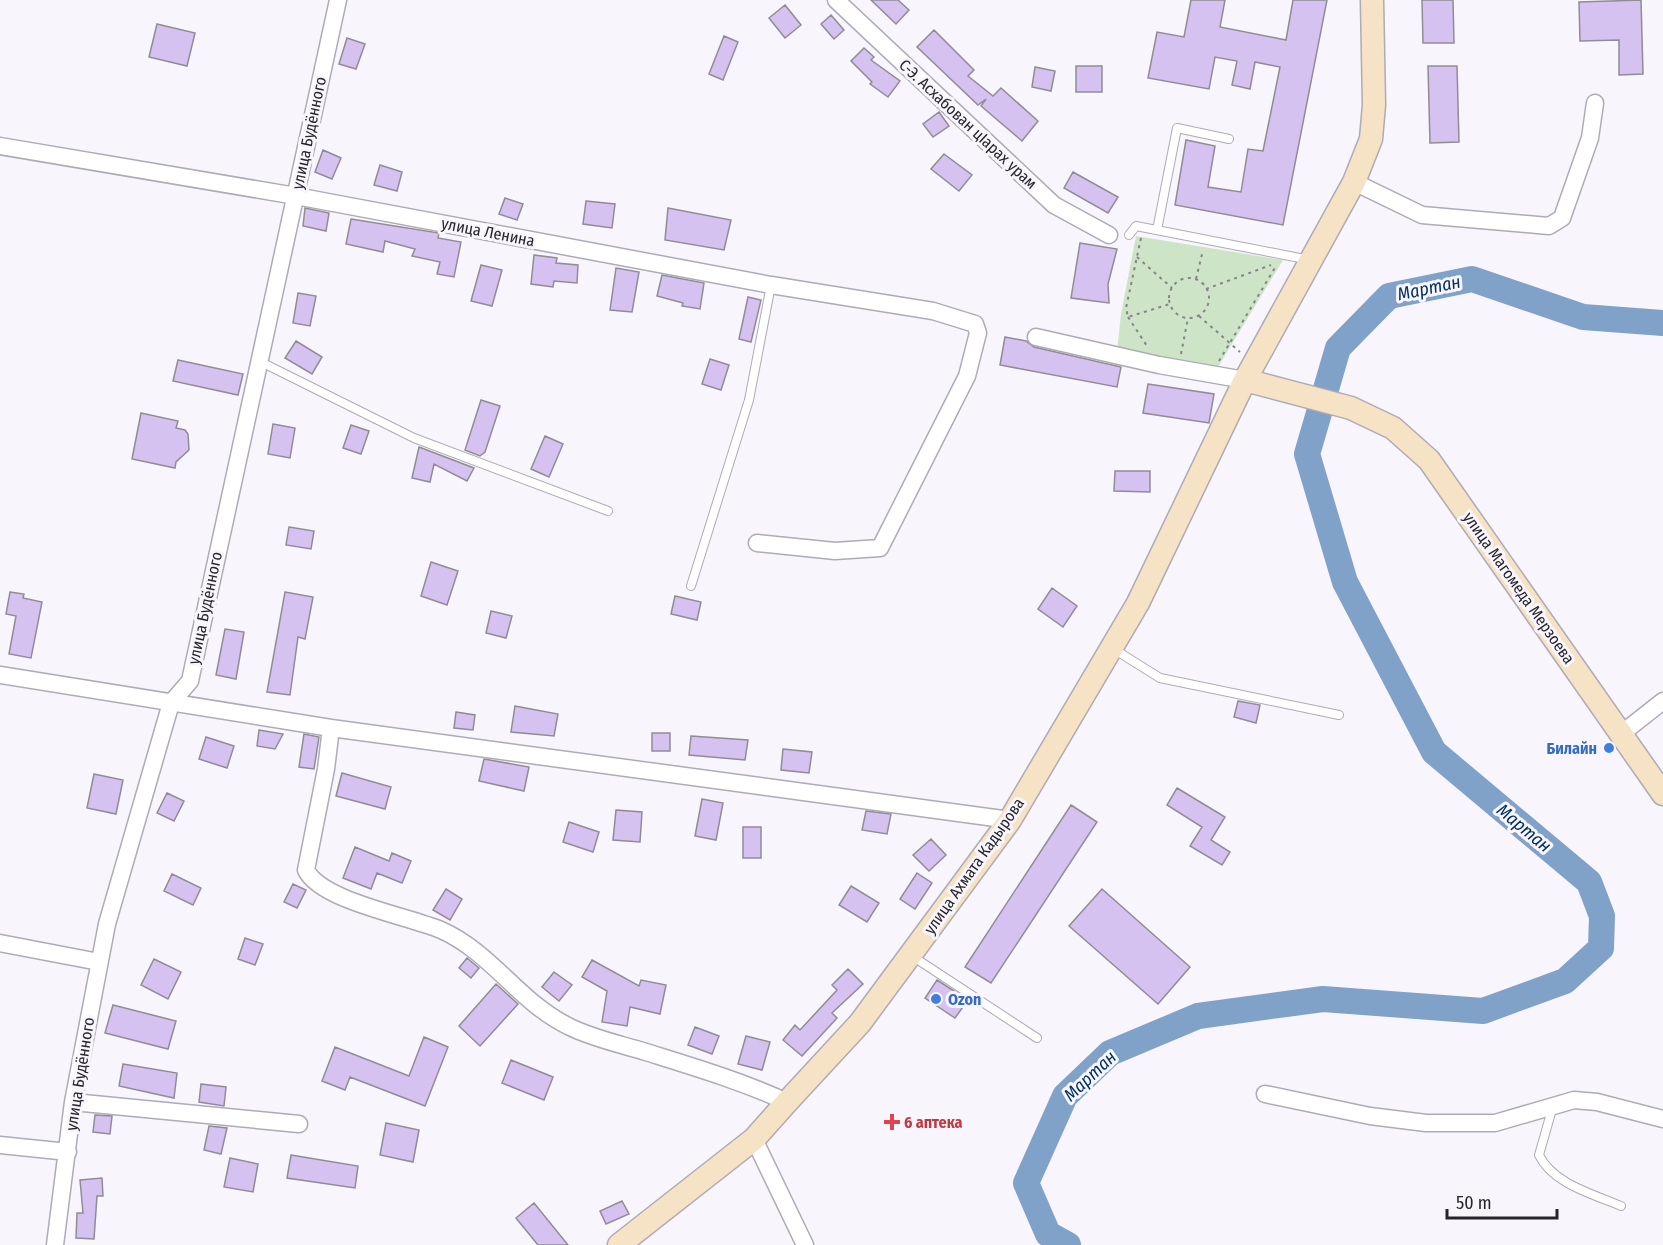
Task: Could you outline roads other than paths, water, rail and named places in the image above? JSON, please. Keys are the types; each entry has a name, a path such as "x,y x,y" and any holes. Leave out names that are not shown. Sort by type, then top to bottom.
{"main road":[{"name":"улица Ахмата Кадырова","path":"619,1245 754,1139 860,1023 1010,820 1138,603 1245,380 1354,182 1371,139 1374,105 1372,0"},
{"name":"улица Магомеда Мерзоева","path":"1245,380 1287,393 1352,408 1393,428 1429,460 1663,794"}],"street":[{"name":"улица Будённого","path":"55,1245 73,1102 107,924 171,703 189,681 338,0"},
{"name":"С-Э. Асхабован цIарах урам","path":"836,0 1054,205 1109,235"},
{"path":"1354,182 1422,214 1549,226 1562,218 1590,138 1594,103"},
{"name":"улица Ленина","path":"0,146 296,196 771,285 933,311 975,324 978,333 967,376 880,548 835,551 757,543"},
{"path":"1036,337 1159,365 1245,380"},
{"path":"0,675 331,728 1010,820"},
{"path":"1621,734 1663,702"},
{"path":"331,728 326,769 306,870 311,880 367,906 461,940 484,956 523,994 567,1026 743,1082 787,1102"},
{"path":"0,943 99,962"},
{"path":"1265,1094 1370,1116 1463,1125 1495,1123 1575,1100 1596,1102 1663,1119"},
{"path":"73,1102 299,1124"},
{"path":"754,1139 805,1245"},
{"path":"0,1145 68,1152"}],"lane":[{"path":"1157,230 1177,128 1229,139"},
{"path":"1129,235 1136,226 1311,260"},
{"path":"691,586 749,400 771,285"},
{"path":"260,361 414,438 608,511"},
{"path":"1111,648 1160,678 1339,715"},
{"path":"910,955 1037,1038"},
{"path":"1553,1105 1539,1155 1545,1168 1553,1175 1621,1206"}],"waterway":[{"name":"Мартан","path":"1068,1245 1048,1234 1026,1183 1065,1096 1110,1053 1198,1016 1323,999 1483,1011 1565,981 1601,948 1602,916 1589,882 1434,752 1345,582 1307,454 1338,348 1389,296 1472,279 1583,317 1663,323"}],"place":[{"name":"Билайн","path":"1609,748"},
{"name":"Ozon","path":"936,999"},
{"name":"6 аптека","path":"892,1122"}]}
